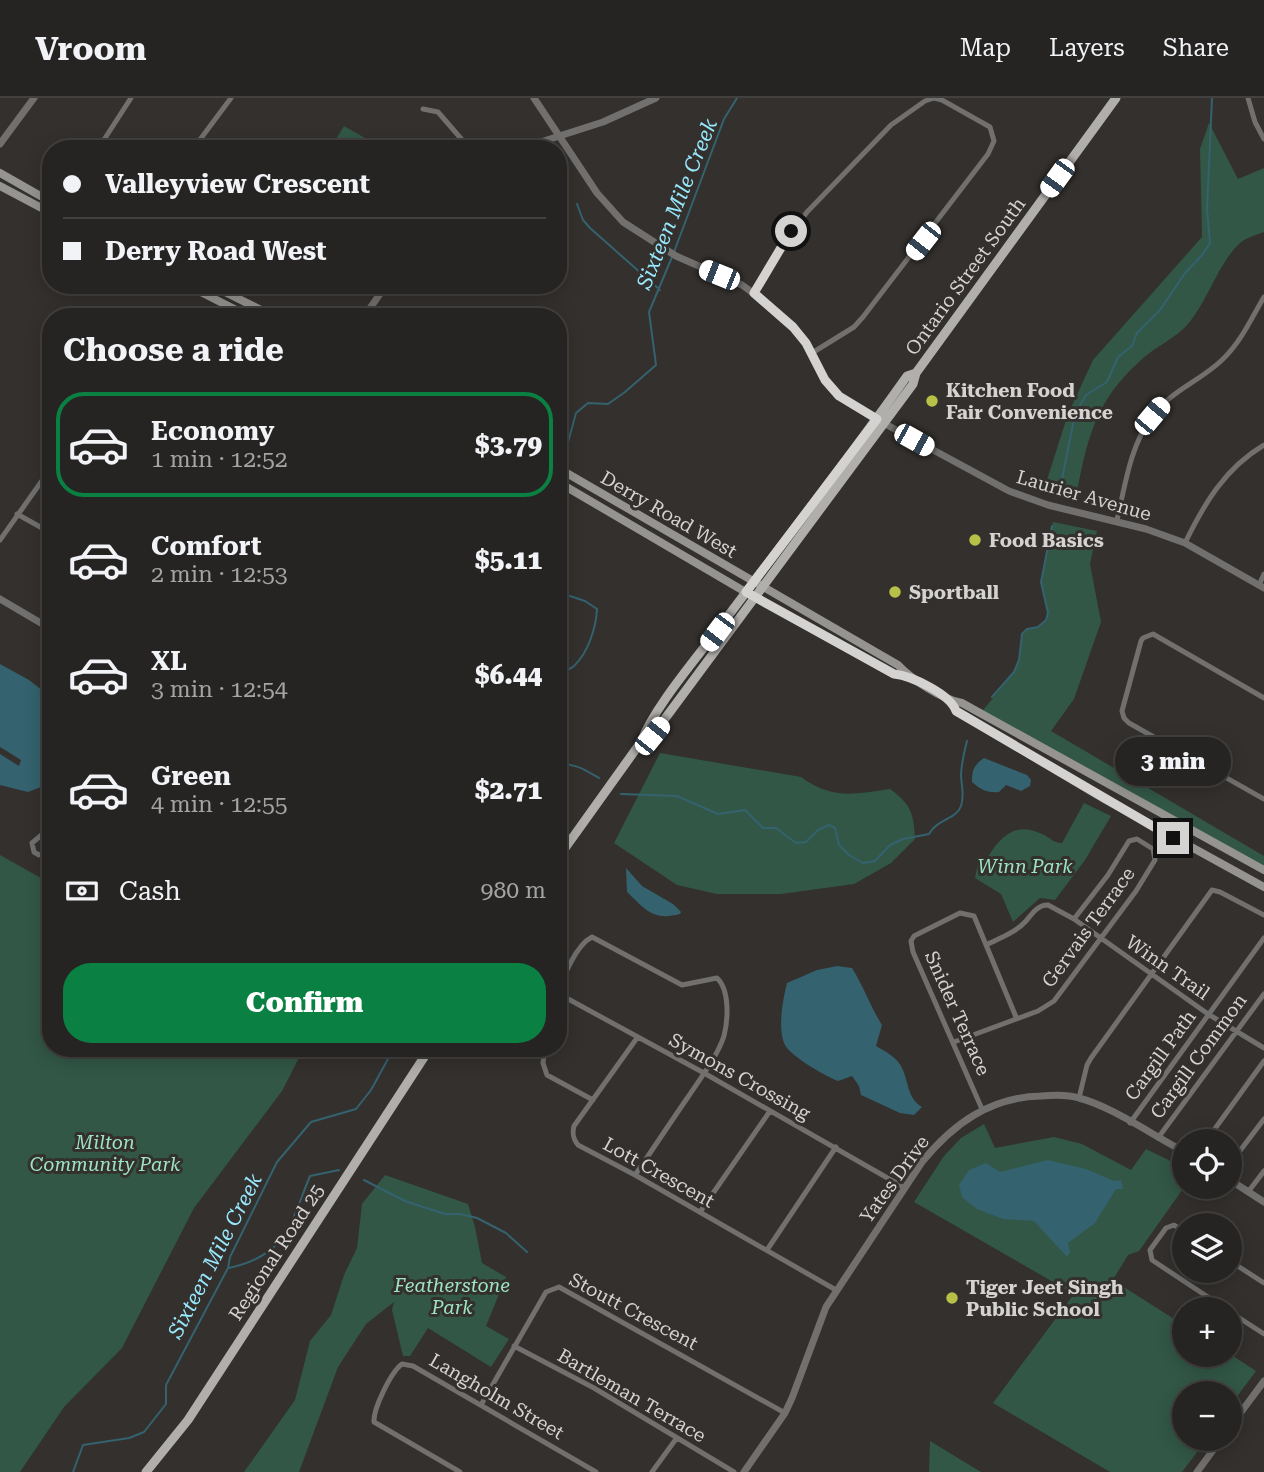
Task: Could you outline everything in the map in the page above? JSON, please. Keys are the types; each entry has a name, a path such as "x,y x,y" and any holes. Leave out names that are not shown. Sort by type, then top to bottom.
{"main road":[{"name":"Ontario Street South","path":"764,587 880,421 907,376 916,373 1116,98"},
{"path":"0,173 42,197"},
{"path":"0,186 42,208"},
{"path":"205,294 232,308"},
{"path":"229,294 257,308"},
{"name":"Ontario Street South","path":"746,592 880,421"},
{"name":"Derry Road West","path":"567,473 898,665 907,675 953,702 962,703 1264,870"},
{"name":"Derry Road West","path":"567,487 756,598 894,674 907,675"},
{"path":"567,846 642,742 657,730 764,587"},
{"path":"642,742 646,730 746,592"},
{"name":"Derry Road West","path":"953,702 956,711 1119,808 1264,887"},
{"name":"Regional Road 25","path":"146,1472 188,1420 424,1057"}],"street":[{"path":"0,144 34,98"},
{"path":"104,140 131,98"},
{"path":"200,140 231,98"},
{"name":"Laurier Avenue","path":"534,98 563,140"},
{"path":"545,140 603,122 656,98"},
{"path":"754,293 777,253 807,212 891,125 912,109 934,98 990,127 994,141 988,154 863,317 854,327 812,353"},
{"path":"1248,98 1255,122 1264,139"},
{"path":"424,108 438,112 462,140"},
{"name":"Laurier Avenue","path":"567,146 597,193 624,222 663,249 754,293 793,327 812,353 825,380 839,396 1009,491 1059,508 1117,520 1185,543 1261,586"},
{"path":"1117,520 1135,448 1152,416 1178,390 1221,361 1236,345 1264,297"},
{"path":"1185,543 1226,475 1264,445"},
{"path":"0,540 42,479"},
{"path":"17,514 42,528"},
{"path":"1261,586 1264,575"},
{"path":"0,599 42,624"},
{"path":"1264,698 1153,634 1141,641 1122,715 1129,723 1264,799"},
{"path":"42,835 32,843 34,852 42,854"},
{"name":"Gervais Terrace","path":"954,1042 1038,1011 1054,1001 1136,891 1155,860 1153,849 1137,839 1129,841 1108,875 1074,919"},
{"path":"1079,1098 1087,1065 1212,890 1264,915"},
{"name":"Winn Trail","path":"986,945 1023,925 1042,905 1053,907 1208,1014 1264,1048"},
{"name":"Snider Terrace","path":"982,1109 914,952 911,941 918,932 965,913 974,916 1016,1017"},
{"path":"567,970 590,937 682,985 717,978 723,985 727,1007 724,1035 704,1073 635,1175"},
{"name":"Cargill Path","path":"1130,1123 1264,938"},
{"name":"Cargill Common","path":"1158,1138 1264,994"},
{"name":"Symons Crossing","path":"567,1000 704,1073 905,1188"},
{"name":"Lott Crescent","path":"636,1038 575,1126 574,1140 578,1145 836,1290"},
{"path":"543,1057 542,1063 547,1075 593,1100"},
{"path":"1215,1129 1264,1060"},
{"name":"Yates Drive","path":"744,1472 785,1413 818,1323 836,1290 936,1145 961,1122 982,1109 1025,1096 1079,1098 1116,1113 1172,1146"},
{"path":"700,1212 769,1111"},
{"path":"1242,1148 1264,1119"},
{"path":"767,1250 836,1147"},
{"path":"1248,1192 1264,1171"},
{"path":"1242,1188 1264,1202"},
{"path":"1172,1226 1166,1228 1150,1250 1152,1260 1172,1273"},
{"path":"1242,1269 1264,1283"},
{"path":"1187,1283 1208,1297"},
{"name":"Stoutt Crescent","path":"481,1405 546,1292 554,1287 564,1288 785,1413"},
{"path":"1242,1319 1264,1334"},
{"name":"Bartleman Terrace","path":"514,1346 594,1388 734,1472"},
{"name":"Langholm Street","path":"460,1472 374,1422 374,1413 398,1366 405,1363 597,1472"},
{"path":"1242,1411 1264,1381"},
{"path":"652,1472 676,1439"},
{"path":"1197,1472 1212,1451"}],"green space":[{"path":"1209,123 1238,179 1264,168 1264,232 1240,243 1188,324 1141,360 1113,391 1095,422 1089,439 1076,497 1045,486 1068,414 1093,360 1202,237 1200,149"},
{"path":"344,126 368,140 335,140"},
{"path":"1053,522 1097,531 1090,564 1101,622 1074,699 1051,731 1264,856 1264,874 980,714 1014,672 1019,660 1022,634 1046,620 1048,613 1041,582"},
{"path":"660,753 801,777 834,792 890,789 910,810 915,839 891,863 854,884 781,894 717,894 677,885 614,843"},
{"name":"Winn Park","path":"1084,803 1111,816 1085,860 1055,900 1040,898 1013,922 1001,894 975,878 978,862 985,862 1001,839 1023,829 1062,843"},
{"name":"Milton Community Park","path":"0,855 42,879 42,1057 299,1057 282,1091 194,1208 122,1348 64,1407 20,1472 0,1472"},
{"path":"984,1124 995,1148 1054,1137 1082,1144 1131,1170 1146,1149 1172,1162 1172,1199 1176,1199 1139,1251 1128,1255 1114,1278 1116,1282 1172,1318 1172,1367 1242,1367 1242,1362 1256,1371 1242,1390 1242,1381 1172,1381 1172,1451 1198,1451 1182,1472 1110,1472 993,1403 1074,1294 914,1202 944,1156 961,1138"},
{"name":"Featherstone Park","path":"385,1175 468,1204 482,1263 506,1277 486,1326 509,1339 491,1367 428,1328 410,1356 403,1356 392,1310 394,1302 366,1324 338,1367 299,1472 244,1472 295,1400 310,1341 331,1315 344,1275 357,1248 362,1204"},
{"path":"930,1441 981,1472 929,1472"}],"water":[{"path":"0,664 42,690 41,787 28,792 0,785 0,754 19,766 21,760 0,747"},
{"path":"984,758 1027,775 1031,780 1030,786 1021,791 1006,785 999,792 981,789 972,782 972,778 976,766"},
{"path":"626,868 642,886 673,904 680,914 656,915 645,909 627,892"},
{"path":"837,966 852,968 860,982 882,1025 876,1046 898,1061 911,1094 922,1107 914,1115 900,1113 861,1095 852,1076 838,1081 804,1062 787,1048 782,1034 781,1016 787,983 817,970"},
{"path":"1048,1160 1086,1169 1114,1181 1121,1180 1123,1189 1116,1189 1095,1223 1068,1243 1070,1252 1067,1257 1034,1221 1003,1219 977,1209 962,1197 959,1185 969,1170 986,1163 1000,1172"}],"waterway":[{"name":"Sixteen Mile Creek","path":"674,252 724,119 737,98"},
{"path":"1060,489 1075,414 1086,395 1107,382 1118,357 1132,346 1137,333 1160,310 1210,243 1207,209 1212,98"},
{"path":"577,204 583,220 590,228 660,290"},
{"name":"Sixteen Mile Creek","path":"567,446 576,413 588,403 608,404 656,365 649,312 672,257"},
{"path":"992,697 1014,672 1019,660 1022,634 1046,620 1048,613 1041,582 1052,526"},
{"name":"Sixteen Mile Creek","path":"567,595 585,601 597,609 587,647 579,661 567,669"},
{"path":"621,794 677,796 718,814 745,810 763,828 776,828 796,843 806,842 818,830 829,825 835,828 839,845 863,863 875,861 890,845 903,839 929,834 937,825 959,811 963,798 961,774 967,741"},
{"path":"567,765 599,778"},
{"name":"Sixteen Mile Creek","path":"73,1472 83,1445 129,1438 144,1432 166,1404 166,1385 228,1268 230,1257 277,1162 311,1122 356,1109 371,1090 389,1057"},
{"path":"229,1268 263,1255 284,1236 310,1176 339,1170"},
{"path":"364,1180 405,1201 445,1214 477,1218 506,1233 527,1252"}],"place":[{"name":"Kitchen Food Fair Convenience","path":"932,401"},
{"name":"Food Basics","path":"975,540"},
{"name":"Sportball","path":"895,592"},
{"name":"Tiger Jeet Singh Public School","path":"952,1298"}],"route":[{"path":"791,231 754,293 793,327 806,343 825,380 839,396 877,419 746,592 894,674 907,675 935,691 953,702 956,711 1173,838"}]}
